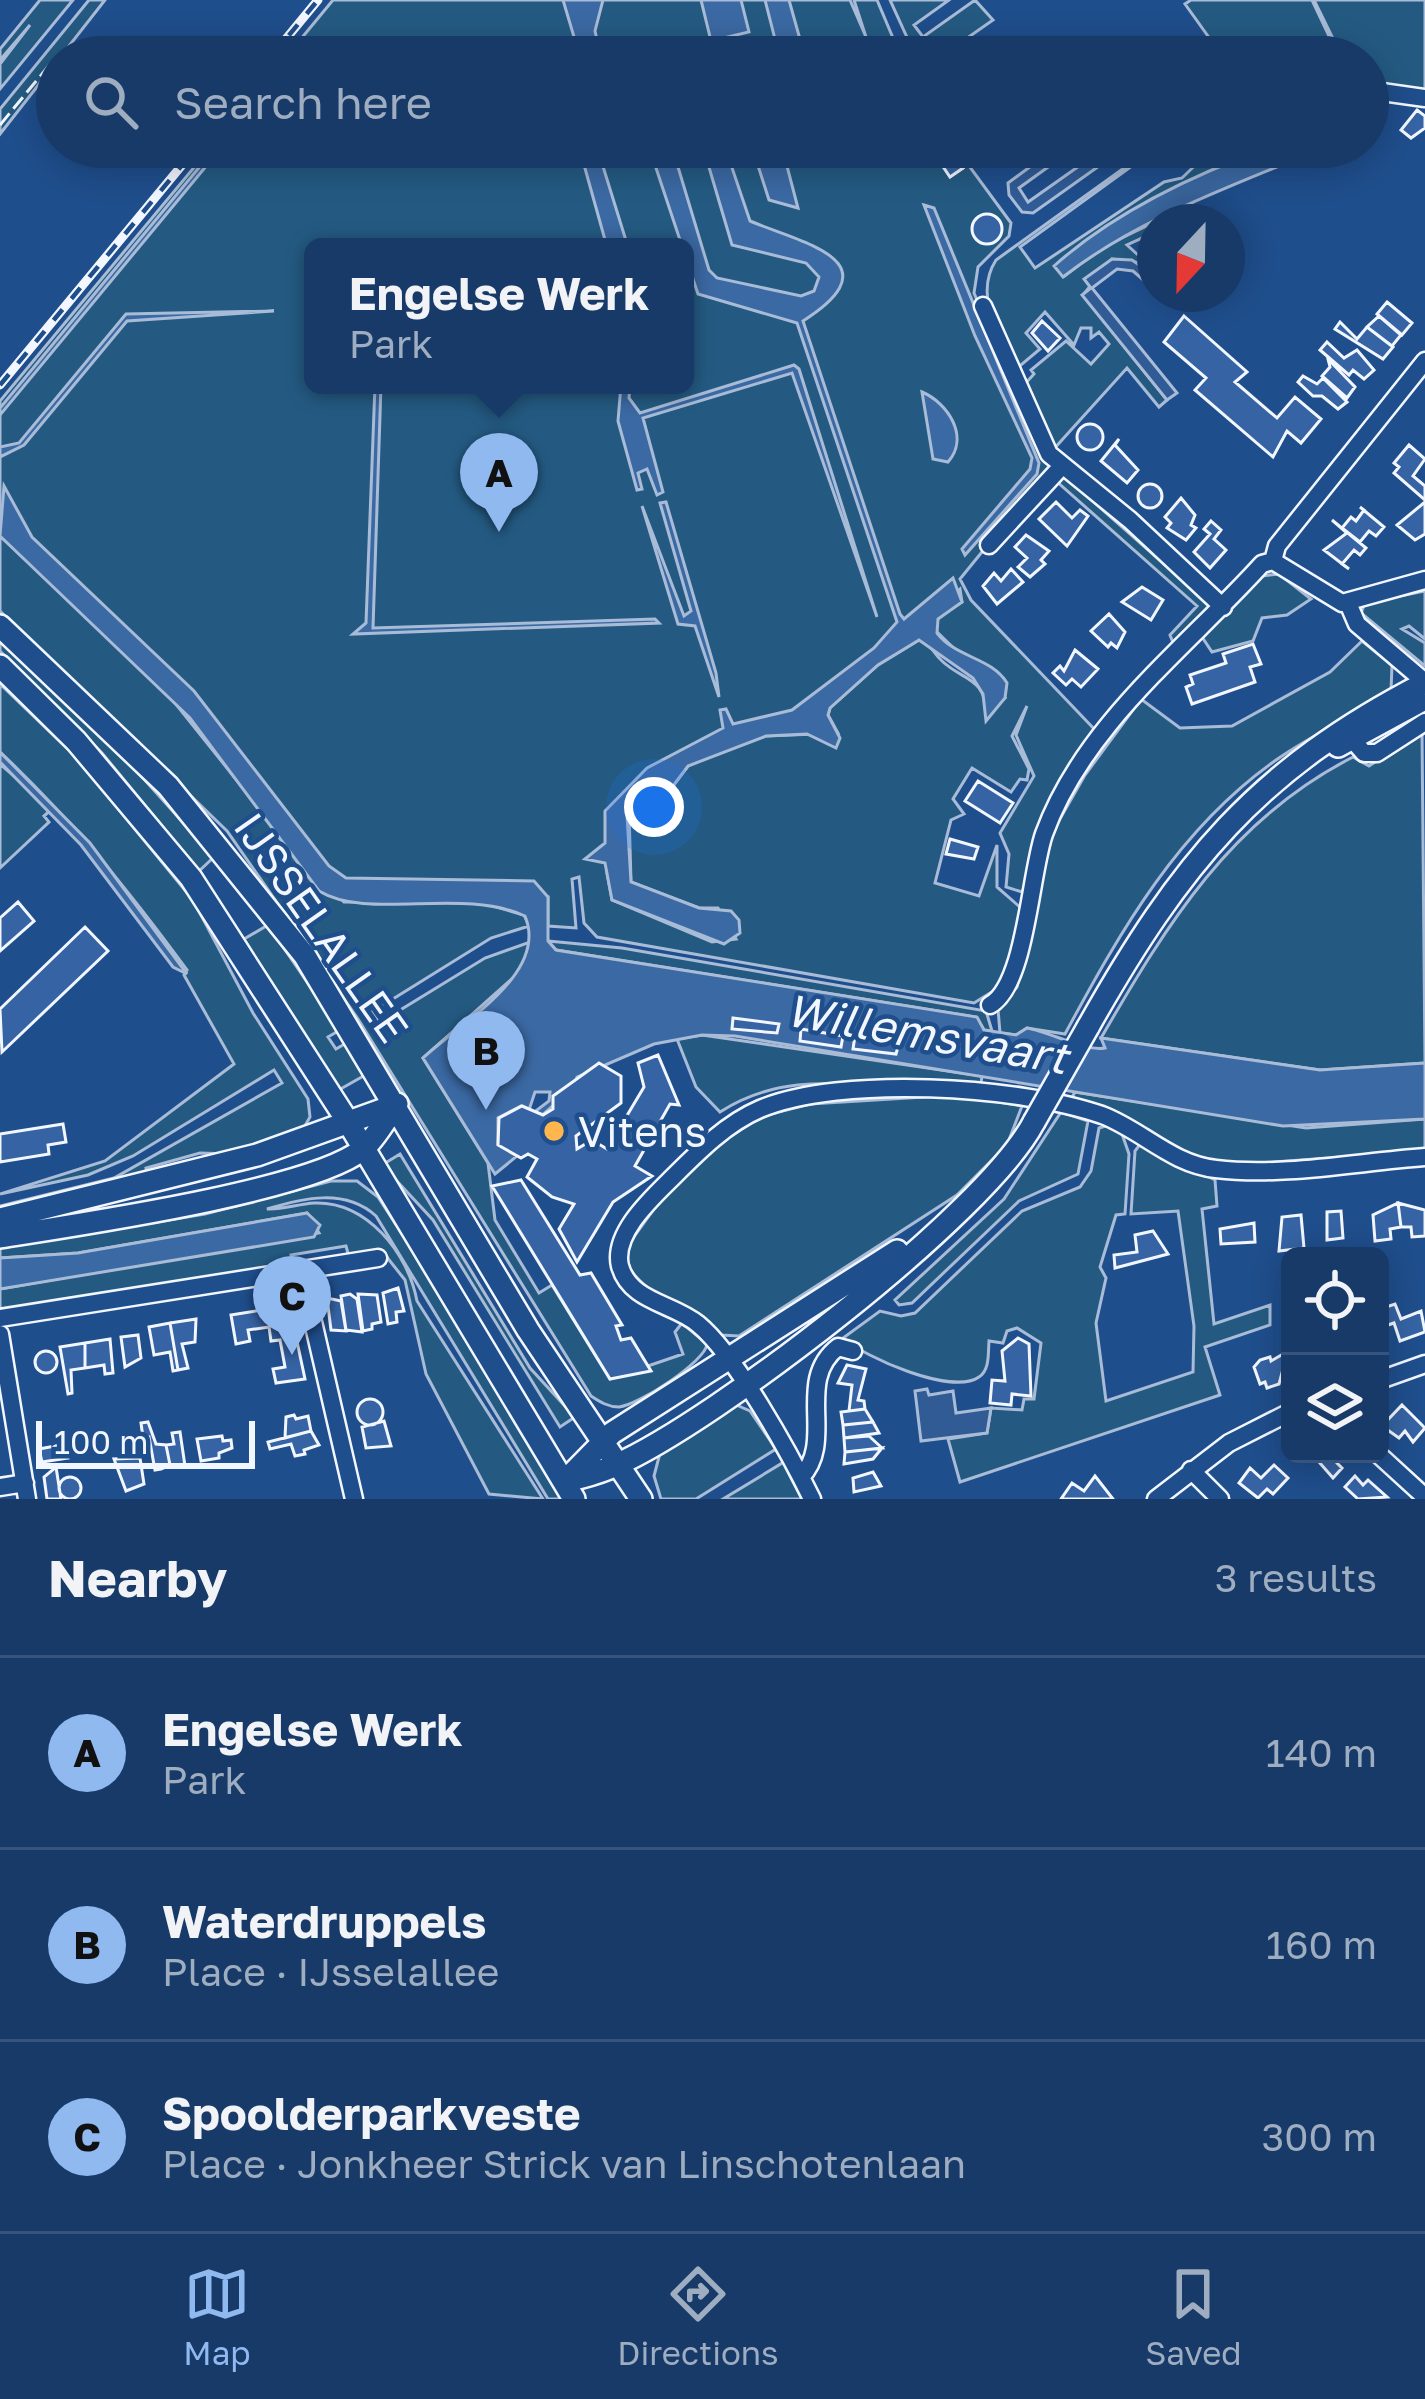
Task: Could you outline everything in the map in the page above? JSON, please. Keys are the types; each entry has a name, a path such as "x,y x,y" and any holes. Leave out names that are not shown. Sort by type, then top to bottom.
{"main road":[{"name":"IJSSELALLEE","path":"0,626 100,716 205,828 305,956 528,1330 641,1499"},
{"name":"IJSSELALLEE","path":"0,666 76,741 191,878 348,1122 569,1491"},
{"path":"569,1491 743,1384 850,1306 987,1184 1034,1123 1132,949 1185,873 1231,821 1312,747 1425,682"},
{"path":"1280,778 1425,699"},
{"path":"0,1219 256,1155 397,1104"},
{"path":"0,1238 219,1197 311,1172 362,1150 397,1104"},
{"path":"569,1491 603,1439 948,1220"}],"street":[{"path":"1389,93 1425,98"},
{"path":"983,306 1041,443 1223,608"},
{"path":"1273,561 1276,546 1425,361"},
{"path":"989,545 1062,466"},
{"path":"990,1005 1010,983 1035,867 1055,810 1119,712 1262,564 1273,561 1289,566 1328,597 1348,603 1425,580"},
{"path":"1348,603 1357,624 1425,682"},
{"path":"1351,738 1364,753 1377,753 1425,722"},
{"path":"812,1499 727,1358 698,1324 633,1289 619,1254 642,1210 687,1163 740,1120 776,1104 856,1091 985,1091 1094,1113 1173,1156 1218,1169 1425,1157"},
{"path":"0,1318 378,1258"},
{"path":"301,1270 354,1499"},
{"path":"0,1334 26,1491 0,1487"},
{"path":"801,1477 814,1457 818,1370 838,1347 854,1351"},
{"path":"1389,1377 1425,1364"},
{"path":"1156,1499 1242,1435 1281,1416"},
{"path":"1388,1463 1425,1497"},
{"path":"1191,1469 1220,1499"}],"shaded area":[{"path":"40,0 73,0 43,36 36,36 36,45 0,89 0,64 30,25 0,60 0,49"},
{"path":"89,0 105,0 77,36 60,36"},
{"path":"333,0 850,0 866,36 303,36"},
{"path":"854,0 877,0 892,36 866,36"},
{"path":"890,0 949,0 914,25 922,36 906,36"},
{"path":"975,0 993,20 970,36 924,36"},
{"path":"1191,0 1312,0 1329,36 1208,36 1185,4"},
{"path":"1314,0 1425,0 1425,93 1389,88 1389,36 1332,36"},
{"path":"36,65 36,88 0,134 0,109"},
{"path":"194,168 944,168 950,177 971,168 1011,223 1009,236 978,267 974,293 1051,467 960,579 971,600 1098,733 1022,892 1006,887 1009,854 1000,833 1034,776 1016,735 1027,706 1012,736 1029,769 1027,780 1020,779 1011,792 972,768 953,799 964,814 951,820 935,883 979,896 997,845 997,887 1021,908 1003,985 974,1003 597,937 584,923 579,877 572,879 576,928 548,926 548,897 341,889 216,730 0,515 0,401","holes":["960,589 962,602 938,618 936,631 1005,698 986,714 978,686 919,640 878,665 830,708 828,715 838,733 766,736 725,748 688,766 673,786 629,810 631,882 699,908 718,908 736,939 712,942 612,900 607,873 626,798 748,730 808,714"]},
{"path":"1028,168 1047,168 1019,188 1028,202 1076,168 1096,168 1033,213 1022,212 1009,195 1008,183"},
{"path":"1124,168 1129,168 1020,247 1035,268 1164,182 1182,178 1192,168 1220,168 1156,204 1137,204 1137,218 1063,277 1103,247 1137,231 1137,240 1127,245 1137,254 1137,262 1112,259 1083,295 1167,400 1159,407 1127,368 1052,451 1024,385 1034,374 1031,370 1066,341 1091,364 1109,344 1099,332 1091,338 1091,328 1081,328 1074,345 1045,312 1026,333 1040,349 1015,370 991,315 990,274 996,260"},
{"path":"1112,259 1137,263 1137,274 1117,269 1092,288 1177,393 1167,400 1082,295 1091,288 1084,279"},
{"path":"1063,475 1213,607 1174,645 1170,635 1197,606 1055,480"},
{"path":"0,536 163,688 283,838 344,902 483,903 524,915 529,926 491,938 372,1012 379,1023 485,958 530,942 524,968 423,1058 488,1163 495,1220 539,1293 552,1285 610,1379 683,1354 675,1332 682,1323 707,1344 684,1371 641,1399 619,1407 591,1396 358,1019 227,831 0,611"},
{"path":"1279,574 1311,599 1287,615 1262,618 1253,641 1212,652 1202,637 1262,576"},
{"path":"1425,591 1425,639 1409,626 1402,629 1425,643 1425,666 1361,613 1365,603"},
{"path":"0,640 107,738 214,857 199,871 102,753 0,651"},
{"path":"1362,641 1392,665 1391,691 1279,758 1211,816 1131,919 1065,1034 1027,1028 1016,1035 1000,1033 998,1009 1017,987 1053,831 1085,775 1141,699 1180,728 1232,726 1330,672"},
{"path":"0,684 76,757 193,900 253,1013 308,1099 310,1117 302,1131 231,1154 200,1153 146,1168 147,1174 0,1215 0,1206 114,1178 282,1083 274,1070 133,1156 88,1175 0,1194 105,1161 234,1064 184,975 187,970 166,941 75,830 0,752"},
{"path":"1422,731 1425,1063 1320,1070 1101,1038 1178,915 1237,843 1310,782 1353,757 1369,766"},
{"path":"0,764 52,809 44,816 49,822 0,868"},
{"path":"268,925 340,1030 328,1037 336,1049 348,1042 367,1074 337,1091 244,939"},
{"path":"548,941 622,948 986,1011 992,1031 984,1030 976,1017 556,950"},
{"path":"702,1035 982,1076 981,1083 914,1089 849,1084 785,1087 720,1112 696,1087 677,1039"},
{"path":"1075,1092 1306,1128 1425,1119 1425,1151 1234,1165 1196,1158 1070,1101"},
{"path":"957,1095 1022,1106 1007,1145 957,1195 739,1336 721,1335 657,1294 626,1262 630,1242 664,1195 726,1139 763,1116 810,1104"},
{"path":"1061,1112 1088,1121 1078,1174 1019,1201 912,1303 899,1305 895,1300 1004,1199"},
{"path":"1109,1125 1121,1131 1129,1154 1125,1214 1116,1215 1100,1267 1106,1278 1096,1323 1106,1401 1193,1372 1194,1326 1178,1211 1131,1214 1135,1151 1141,1143 1215,1180 1217,1206 1202,1209 1214,1324 1270,1305 1270,1325 1205,1347 1220,1395 960,1482 948,1439 987,1433 991,1408 1022,1410 1024,1399 1034,1399 1041,1343 1017,1328 1007,1331 1003,1343 989,1341 983,1374 966,1382 949,1382 888,1364 843,1338 880,1311 901,1316 915,1313 1022,1211 1080,1187 1091,1171 1099,1128"},
{"path":"400,1154 530,1368 575,1417 560,1427 433,1220 382,1165"},
{"path":"331,1181 357,1181 378,1197 465,1331 561,1499 548,1499 376,1216 351,1202 309,1199 267,1209 333,1205 368,1220 382,1233 405,1265 417,1301 543,1499 489,1494 426,1374 405,1280 382,1251 349,1257 346,1246 291,1255 292,1266 0,1313 0,1289 319,1233 307,1213 78,1253 0,1258 0,1248 205,1214"},
{"path":"927,1389 929,1395 953,1391 956,1413 991,1408 987,1433 921,1441 915,1391"},
{"path":"734,1404 750,1411 776,1449 696,1499 661,1499 654,1476 660,1453"},
{"path":"784,1462 802,1499 723,1499"}],"water":[{"path":"563,0 603,0 596,36 574,36"},
{"path":"701,0 741,0 749,32 710,36"},
{"path":"765,0 789,0 799,36 774,36"},
{"path":"199,168 205,168 0,415 0,408"},
{"path":"585,168 604,168 625,238 604,238"},
{"path":"656,168 678,168 709,270 717,278 801,296 814,291 819,277 806,263 732,245 709,168 732,168 750,221 814,246 841,269 842,283 830,300 803,321 900,614 904,619 953,578 962,602 938,619 937,633 1007,683 1005,698 986,721 983,694 973,678 919,640 878,665 830,708 828,715 840,738 836,748 807,734 766,736 688,766 673,786 644,798 627,815 631,882 699,908 731,911 739,920 740,933 724,944 612,900 605,863 585,859 605,843 605,811 647,768 723,728 720,710 726,709 733,724 792,710 874,648 897,622 797,323 698,294 694,238 679,238"},
{"path":"759,168 788,168 798,208 769,200"},
{"path":"1218,168 1274,168 1191,204 1144,204"},
{"path":"924,205 934,208 1039,463 1037,474 965,555 962,549 1030,469 1032,458 975,336"},
{"path":"1137,208 1137,230 1063,277 1054,266"},
{"path":"274,311 127,321 24,445 0,457 0,447 19,443 126,314"},
{"path":"794,365 799,369 877,617 792,373 643,418 663,492 657,495 647,469 638,473 642,489 637,490 618,421 620,394 629,394 640,413"},
{"path":"922,392 940,404 953,422 957,442 948,462 933,459"},
{"path":"375,394 381,394 373,628 655,619 659,623 353,634 366,623"},
{"name":"Willemsvaart","path":"4,486 32,537 194,691 329,866 346,878 534,881 548,897 548,941 556,950 977,1017 984,1030 1016,1035 1027,1028 1097,1048 1105,1048 1101,1038 1320,1070 1425,1063 1425,1119 1283,1126 735,1036 702,1035 654,1044 577,1077 574,1087 540,1117 533,1113 549,1101 550,1092 535,1092 529,1110 521,1106 498,1118 498,1144 517,1156 495,1174 423,1058 513,977 525,958 529,937 525,916 473,904 363,903 319,891 190,718 0,536"},
{"path":"666,502 719,697 695,626 678,624 642,506 684,616 691,611 660,503"},
{"path":"0,752 90,843 187,974 173,967 81,845 0,762"},
{"path":"307,1213 320,1225 314,1237 0,1289 0,1258 78,1253"}],"building":[{"path":"1417,110 1425,116 1425,128 1411,138 1401,130"},
{"path":"987,214 998,218 1002,229 998,240 987,244 976,240 972,229 976,218"},
{"path":"1387,302 1412,323 1402,335 1377,314"},
{"path":"1184,316 1247,372 1235,382 1277,418 1295,397 1321,419 1301,443 1287,431 1273,457 1195,390 1206,378 1164,342"},
{"path":"1379,316 1401,335 1392,346 1367,327"},
{"path":"1042,321 1060,338 1048,351 1032,333"},
{"path":"1340,322 1357,339 1367,327 1393,347 1383,359 1335,329"},
{"path":"1327,342 1344,358 1357,350 1374,370 1364,379 1353,370 1349,375 1320,350"},
{"path":"1328,359 1355,387 1347,398 1322,376 1330,367"},
{"path":"1303,376 1317,384 1323,378 1347,402 1338,409 1322,396 1313,396 1298,382"},
{"path":"1090,424 1103,437 1090,450 1077,437"},
{"path":"1119,439 1115,445 1138,470 1127,483 1101,461"},
{"path":"1409,445 1425,459 1413,476 1425,486 1425,500 1394,473 1399,467 1394,463"},
{"path":"1145,484 1155,484 1162,496 1155,508 1145,508 1138,501 1138,491"},
{"path":"1181,498 1195,515 1191,525 1196,528 1186,540 1167,528 1171,523 1165,517"},
{"path":"1056,502 1072,518 1080,510 1088,516 1067,546 1039,519"},
{"path":"1425,502 1425,534 1415,540 1397,525"},
{"path":"1364,510 1384,527 1376,536 1369,531 1360,542 1342,528"},
{"path":"1332,520 1366,548 1360,555 1354,550 1342,564 1324,550 1347,533"},
{"path":"1211,521 1221,530 1214,539 1226,550 1210,568 1194,552 1210,534 1204,529"},
{"path":"1026,535 1049,551 1041,560 1045,564 1030,577 1018,567 1027,558 1015,547"},
{"path":"1011,569 1023,582 997,604 983,586 994,573 1001,581"},
{"path":"1142,587 1163,600 1151,620 1122,602"},
{"path":"1109,614 1125,632 1117,648 1111,643 1108,647 1091,631"},
{"path":"1253,644 1261,664 1250,667 1255,682 1192,704 1186,687 1193,684 1190,675 1226,663 1223,654"},
{"path":"1075,650 1098,669 1081,687 1072,679 1066,685 1053,673 1060,666 1064,671"},
{"path":"978,781 1013,803 1000,823 965,801"},
{"path":"950,839 978,847 974,859 946,854"},
{"path":"18,902 34,921 0,951 0,918"},
{"path":"85,927 108,951 2,1052 0,1009"},
{"path":"733,1018 779,1024 777,1033 732,1029"},
{"path":"801,1029 843,1036 841,1047 800,1041"},
{"path":"855,1036 899,1043 896,1054 853,1049"},
{"path":"658,1055 679,1105 670,1104 635,1166 652,1176 613,1202 577,1262 559,1229 574,1204 552,1197 527,1177 537,1159 528,1154 521,1158 498,1145 499,1118 522,1106 543,1115 553,1109 553,1096 599,1063 621,1076 621,1103 576,1136 577,1149 592,1140 607,1149 644,1087 638,1063"},
{"path":"63,1124 66,1142 48,1145 49,1154 0,1162 0,1134"},
{"path":"521,1180 580,1275 591,1273 622,1325 616,1326 621,1340 631,1338 651,1371 610,1379 492,1186"},
{"path":"1398,1203 1425,1210 1425,1236 1412,1237 1411,1227 1401,1227"},
{"path":"1398,1203 1401,1227 1390,1229 1391,1239 1375,1241 1373,1215"},
{"path":"1341,1211 1343,1238 1327,1240 1327,1212"},
{"path":"1301,1215 1304,1247 1281,1247 1279,1251 1282,1217"},
{"path":"1254,1223 1255,1242 1221,1244 1220,1229"},
{"path":"1153,1231 1168,1254 1115,1268 1114,1255 1137,1252 1135,1235"},
{"path":"398,1288 404,1311 396,1312 397,1322 388,1324 383,1293"},
{"path":"350,1294 357,1299 362,1332 346,1330 341,1296"},
{"path":"358,1294 377,1295 381,1322 372,1324 372,1329 363,1331"},
{"path":"327,1298 341,1301 346,1331 331,1330"},
{"path":"1395,1304 1401,1319 1421,1311 1425,1332 1400,1341 1394,1323 1389,1325 1389,1306"},
{"path":"289,1306 297,1311 292,1318 305,1379 276,1383 273,1369 285,1367 280,1340 271,1341 269,1327 248,1330 250,1341 236,1344 231,1315 280,1307 284,1312"},
{"path":"196,1319 195,1342 182,1344 188,1368 178,1370 170,1323"},
{"path":"170,1323 178,1370 173,1371 170,1352 154,1355 149,1327"},
{"path":"138,1335 141,1358 125,1367 121,1337"},
{"path":"1018,1338 1029,1344 1031,1396 1012,1394 1011,1405 990,1403 992,1380 1005,1381 1002,1351"},
{"path":"110,1339 113,1373 105,1374 104,1365 85,1368 85,1343"},
{"path":"85,1343 85,1368 71,1370 72,1393 68,1394 60,1347"},
{"path":"46,1351 57,1362 46,1373 35,1362"},
{"path":"1281,1355 1281,1376 1279,1384 1267,1388 1265,1382 1260,1384 1254,1367 1260,1360 1270,1357 1271,1361"},
{"path":"847,1365 866,1369 858,1400 864,1401 865,1409 849,1411 852,1385 838,1383"},
{"path":"370,1399 383,1412 370,1425 357,1412"},
{"path":"1402,1405 1425,1428 1413,1442 1405,1431 1399,1438 1389,1431 1389,1419"},
{"path":"865,1409 873,1422 843,1425 841,1412"},
{"path":"308,1416 311,1431 285,1438 286,1417 296,1419"},
{"path":"384,1421 391,1446 366,1448 362,1427"},
{"path":"148,1422 156,1444 166,1445 170,1465 161,1469 155,1470 149,1437 143,1438 141,1423"},
{"path":"873,1422 879,1433 844,1438 843,1425"},
{"path":"311,1431 319,1445 304,1450 305,1454 295,1456 291,1444 270,1449 268,1442"},
{"path":"180,1432 185,1466 170,1465 166,1445 174,1444 172,1433"},
{"path":"222,1436 223,1441 231,1440 232,1448 219,1453 219,1458 201,1461 197,1439"},
{"path":"869,1436 882,1448 845,1452 844,1438"},
{"path":"66,1444 68,1458 42,1462 39,1449"},
{"path":"882,1448 873,1459 844,1464 845,1452"},
{"path":"140,1458 144,1484 126,1491 114,1459"},
{"path":"1320,1463 1337,1463 1342,1468 1333,1478"},
{"path":"1274,1465 1288,1478 1273,1494 1267,1489 1258,1498 1239,1483 1250,1468 1261,1478"},
{"path":"56,1467 61,1499 47,1499 44,1477"},
{"path":"873,1472 881,1486 854,1492 853,1478"},
{"path":"1095,1476 1113,1499 1061,1499 1072,1483 1084,1491"},
{"path":"1355,1476 1363,1485 1368,1480 1387,1497 1358,1499 1345,1487"},
{"path":"70,1477 81,1488 70,1499 59,1488"}],"railway":[{"path":"288,36 318,0"},
{"path":"0,385 180,168"}],"fence":[{"path":"0,125 36,81"}],"place":[{"name":"Engelse Werk","path":"499,532"},
{"name":"Waterdruppels","path":"486,1110"},
{"name":"Vitens","path":"554,1131"},
{"name":"Spoolderparkveste","path":"292,1355"}]}
